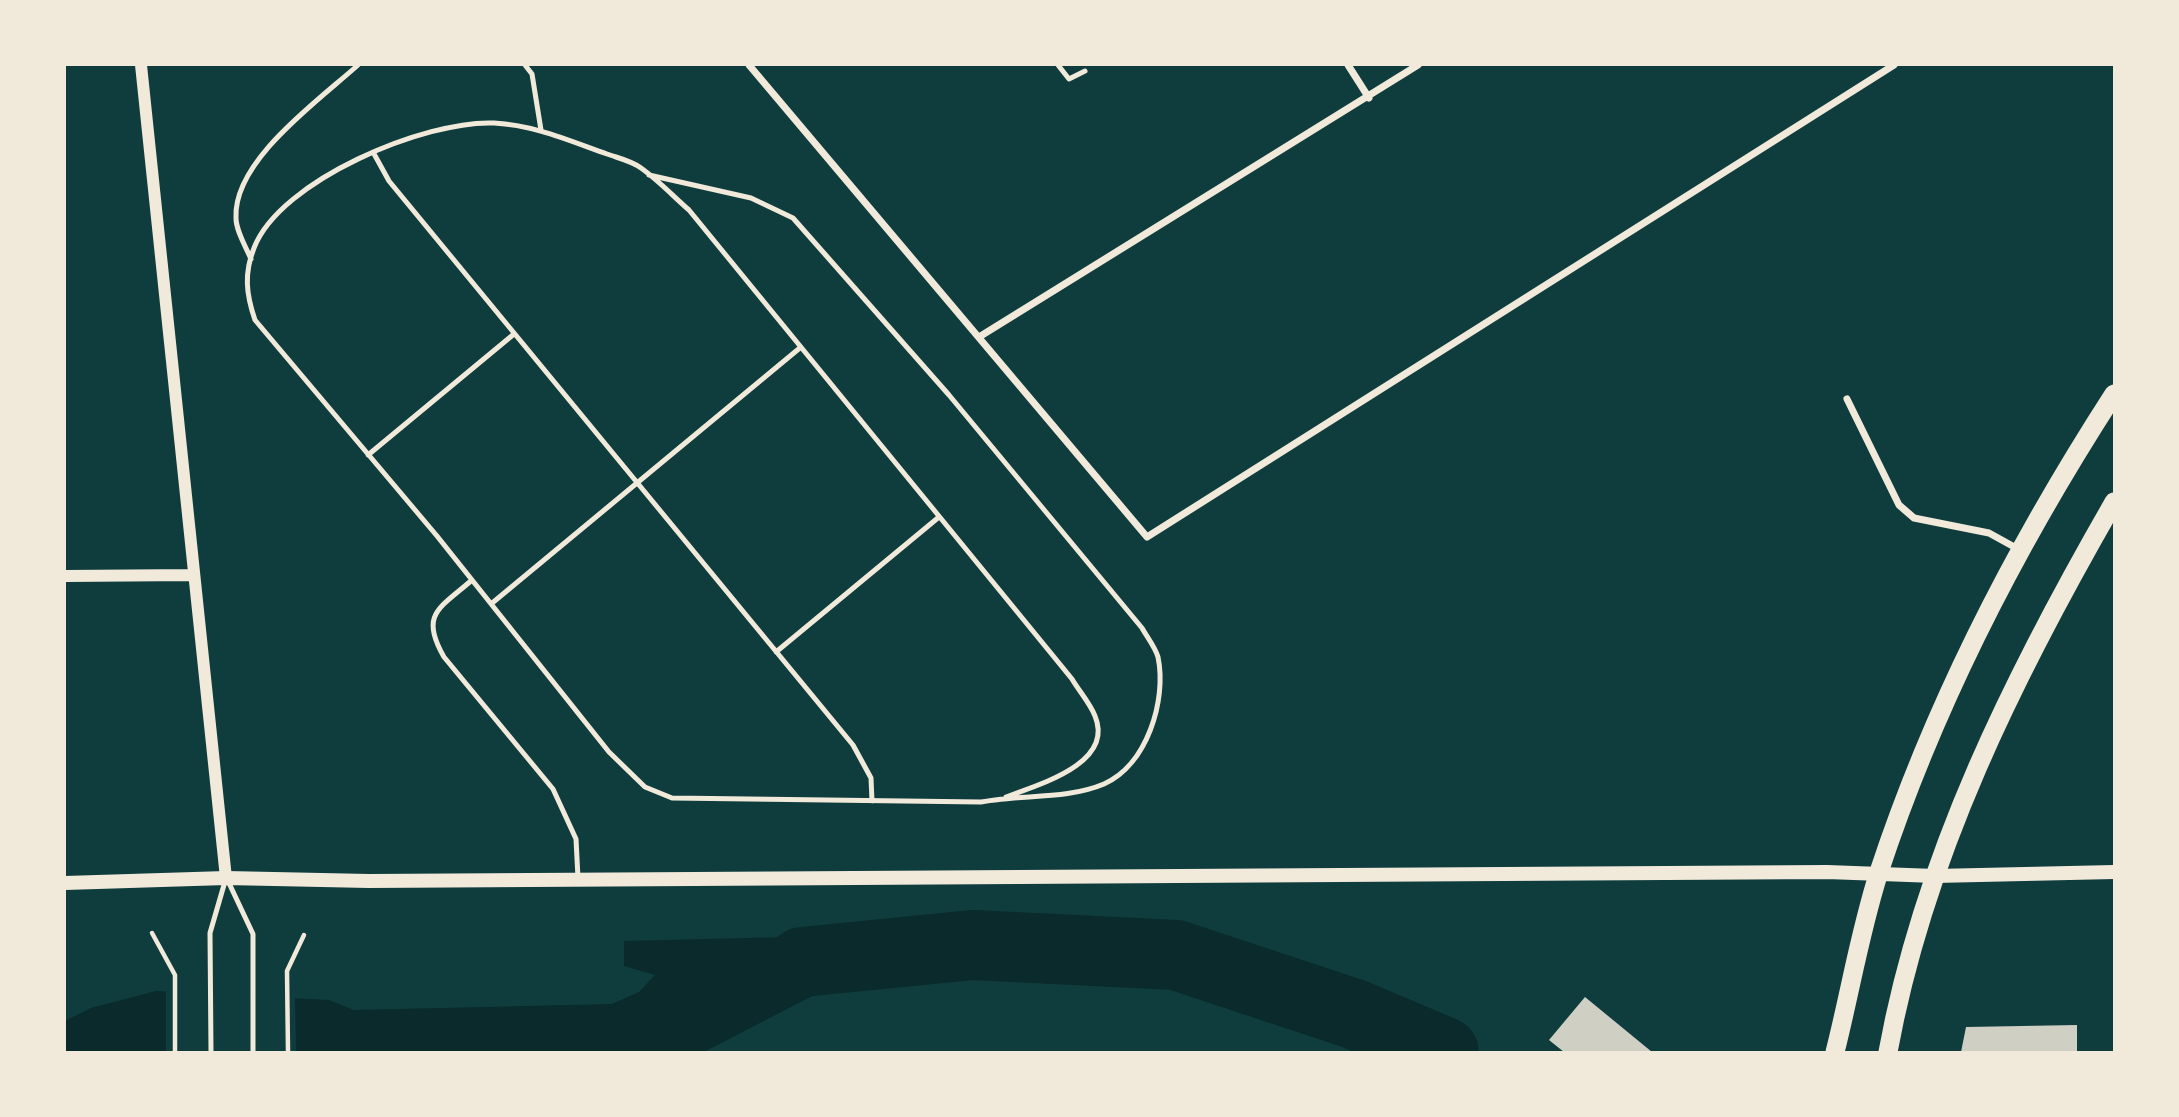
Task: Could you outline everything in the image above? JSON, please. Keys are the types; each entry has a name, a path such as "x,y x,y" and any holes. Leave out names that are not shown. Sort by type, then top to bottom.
{"highway":[{"path":"1835,1052 1878,874 1930,734 2019,549 2114,394"},
{"path":"1888,1052 1935,876 1966,793 2044,625 2114,502"}],"main road":[{"path":"65,883 226,878 369,881 1813,872 1935,876 2114,872"}],"street":[{"path":"141,65 226,878"},
{"path":"749,65 1147,537 1894,65"},
{"path":"1348,65 1369,98"},
{"path":"979,337 1369,98 1418,65"},
{"path":"1847,399 1899,505 1914,518 1989,533 2019,549"},
{"path":"65,576 194,575"}],"lane":[{"path":"251,259 236,221 238,193 257,157 358,65"},
{"path":"525,65 532,74 541,130"},
{"path":"1058,65 1069,79 1086,71"},
{"path":"649,175 751,198 793,218 949,395 1142,628 1157,656 1159,698 1151,727 1138,752 1123,770 1105,783 1074,793 1006,797 981,802 672,798 645,787 610,752 472,580 255,320 246,282 255,246 276,214 305,189 373,152 420,132 493,123 541,130 639,166 649,175 689,210 1072,679 1096,717 1098,736 1087,758 1065,774 1006,797"},
{"path":"373,152 389,181 853,745 871,778 872,801"},
{"path":"368,455 514,334"},
{"path":"491,604 801,347"},
{"path":"776,652 939,517"},
{"path":"472,580 440,608 433,618 431,635 444,657 553,789 576,839 578,878"},
{"path":"226,878 253,934 253,1052"},
{"path":"211,1052 210,933 226,878"}],"path":[{"path":"152,933 175,975 174,1052"},
{"path":"288,1052 287,971 304,935"}],"water":[{"path":"872,935 897,952 704,1052 65,1052 65,1021 91,1008 156,991 329,1000 354,1010 612,1004 639,992 655,975 624,966 624,941"}],"pier":[{"path":"166,988 295,995 296,1052 166,1052"}],"building":[{"path":"1585,997 1652,1052 1564,1052 1549,1040"},
{"path":"2077,1025 2077,1052 1961,1052 1966,1027"}],"waterway":[{"path":"802,962 973,945 1176,955 1354,1014 1444,1052"}]}
